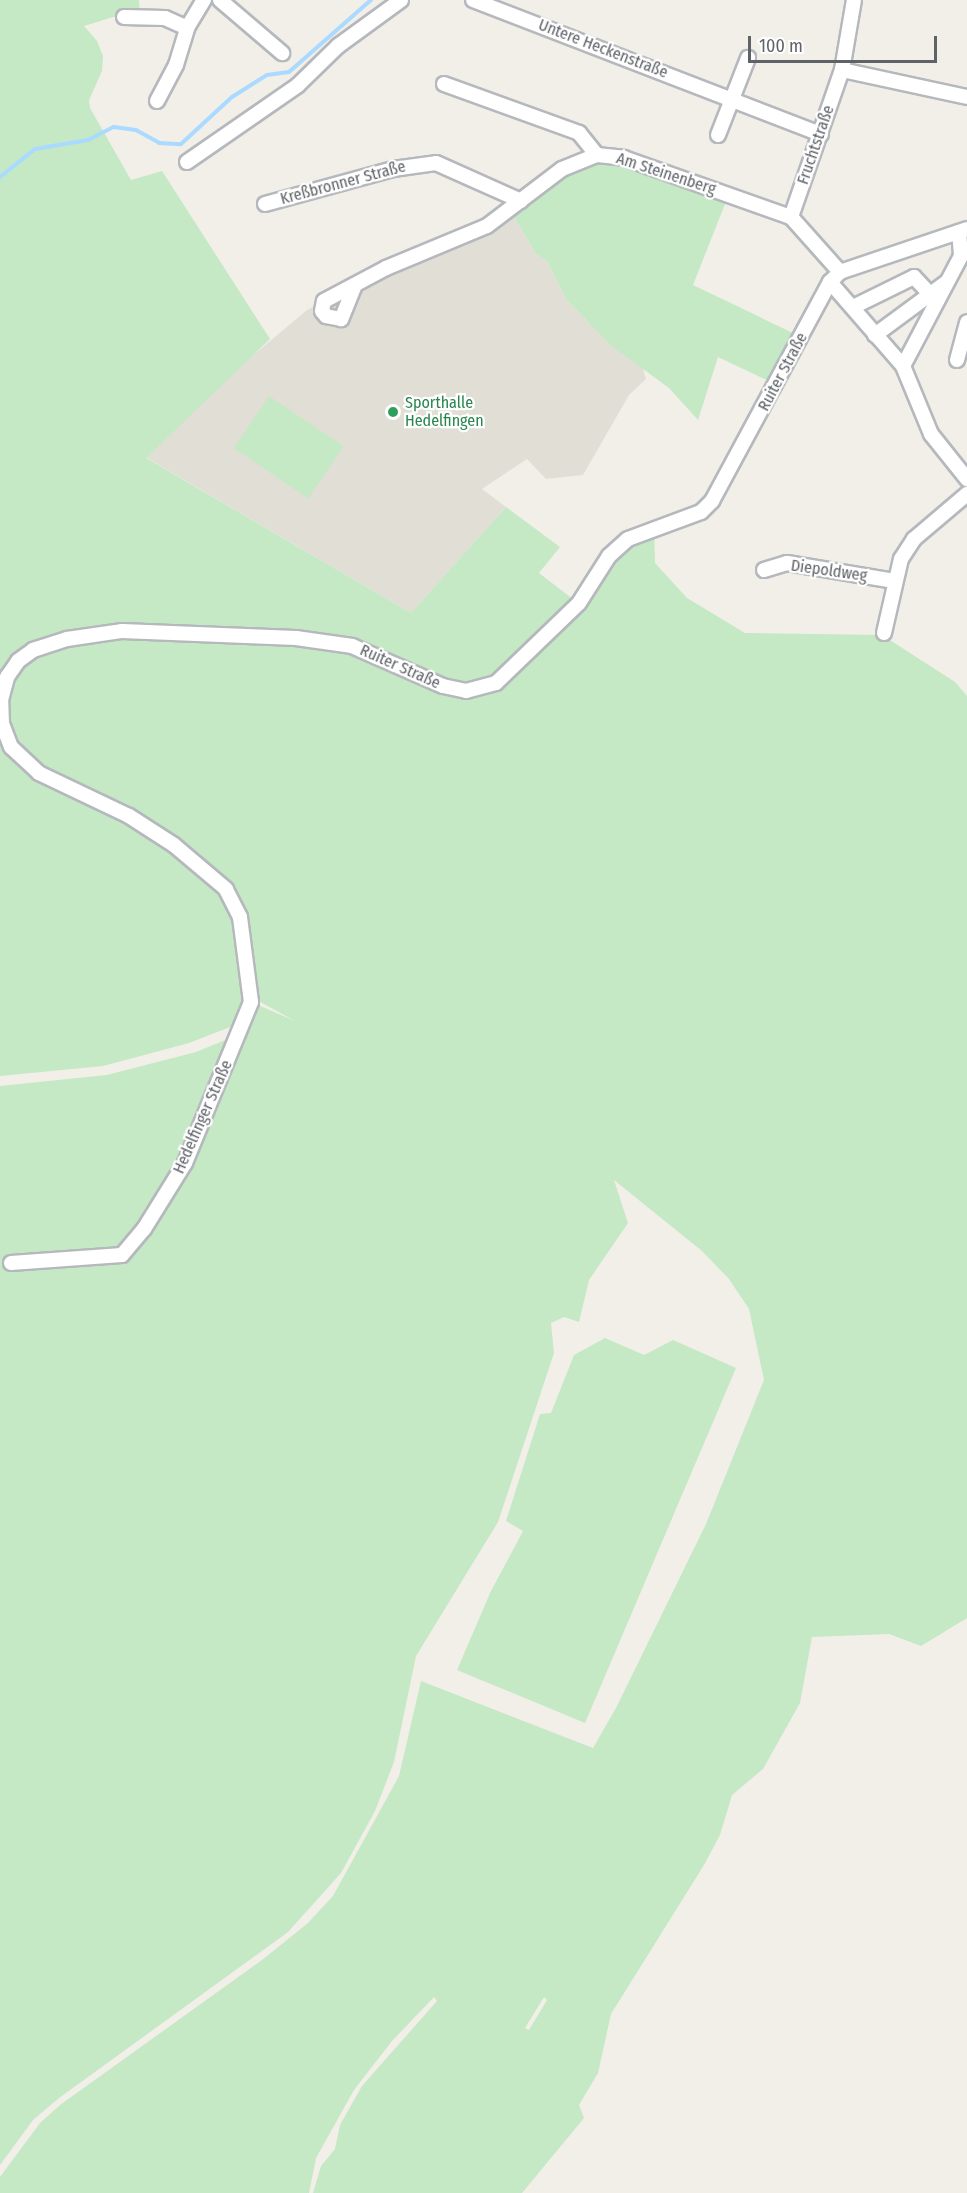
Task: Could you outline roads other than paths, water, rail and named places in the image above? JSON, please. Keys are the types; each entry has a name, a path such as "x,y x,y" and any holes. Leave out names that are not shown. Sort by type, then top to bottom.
{"street":[{"path":"156,101 176,65 187,28 204,0"},
{"path":"220,0 282,53"},
{"path":"187,162 298,86 338,46 401,0"},
{"name":"Untere Heckenstraße","path":"473,0 821,134"},
{"name":"Fruchtstraße","path":"791,217 842,70 854,0"},
{"path":"124,17 165,18 187,28"},
{"path":"718,135 748,58"},
{"path":"842,70 967,97"},
{"path":"444,84 579,133 597,155"},
{"name":"Am Steinenberg","path":"356,285 487,226 562,169 597,155 624,158 791,217"},
{"name":"Kreßbronner Straße","path":"265,204 393,168 436,163 521,201"},
{"path":"791,217 835,277 853,307 903,366 931,434 967,479"},
{"path":"835,277 963,231 964,258 947,282 903,366"},
{"name":"Ruiter Straße","path":"251,1002 240,917 226,889 174,845 129,816 39,773 11,747 2,724 1,700 7,677 18,661 33,651 67,639 122,631 296,638 352,646 443,686 466,691 496,683 579,603 609,556 628,539 701,512 712,501 835,277"},
{"path":"853,307 914,277 928,293"},
{"path":"875,335 928,293 947,282"},
{"path":"957,360 967,322"},
{"path":"884,633 894,581 901,559 914,539 967,495"},
{"name":"Diepoldweg","path":"764,570 787,563 894,581"},
{"name":"Hedelfinger Straße","path":"11,1263 122,1255 144,1229 185,1163 251,1002"}],"waterway":[{"path":"0,177 35,149 88,140 114,127 136,130 159,143 181,144 232,97 267,75 289,72 371,0"}],"place":[{"name":"Sporthalle Hedelfingen","path":"393,412"}]}
